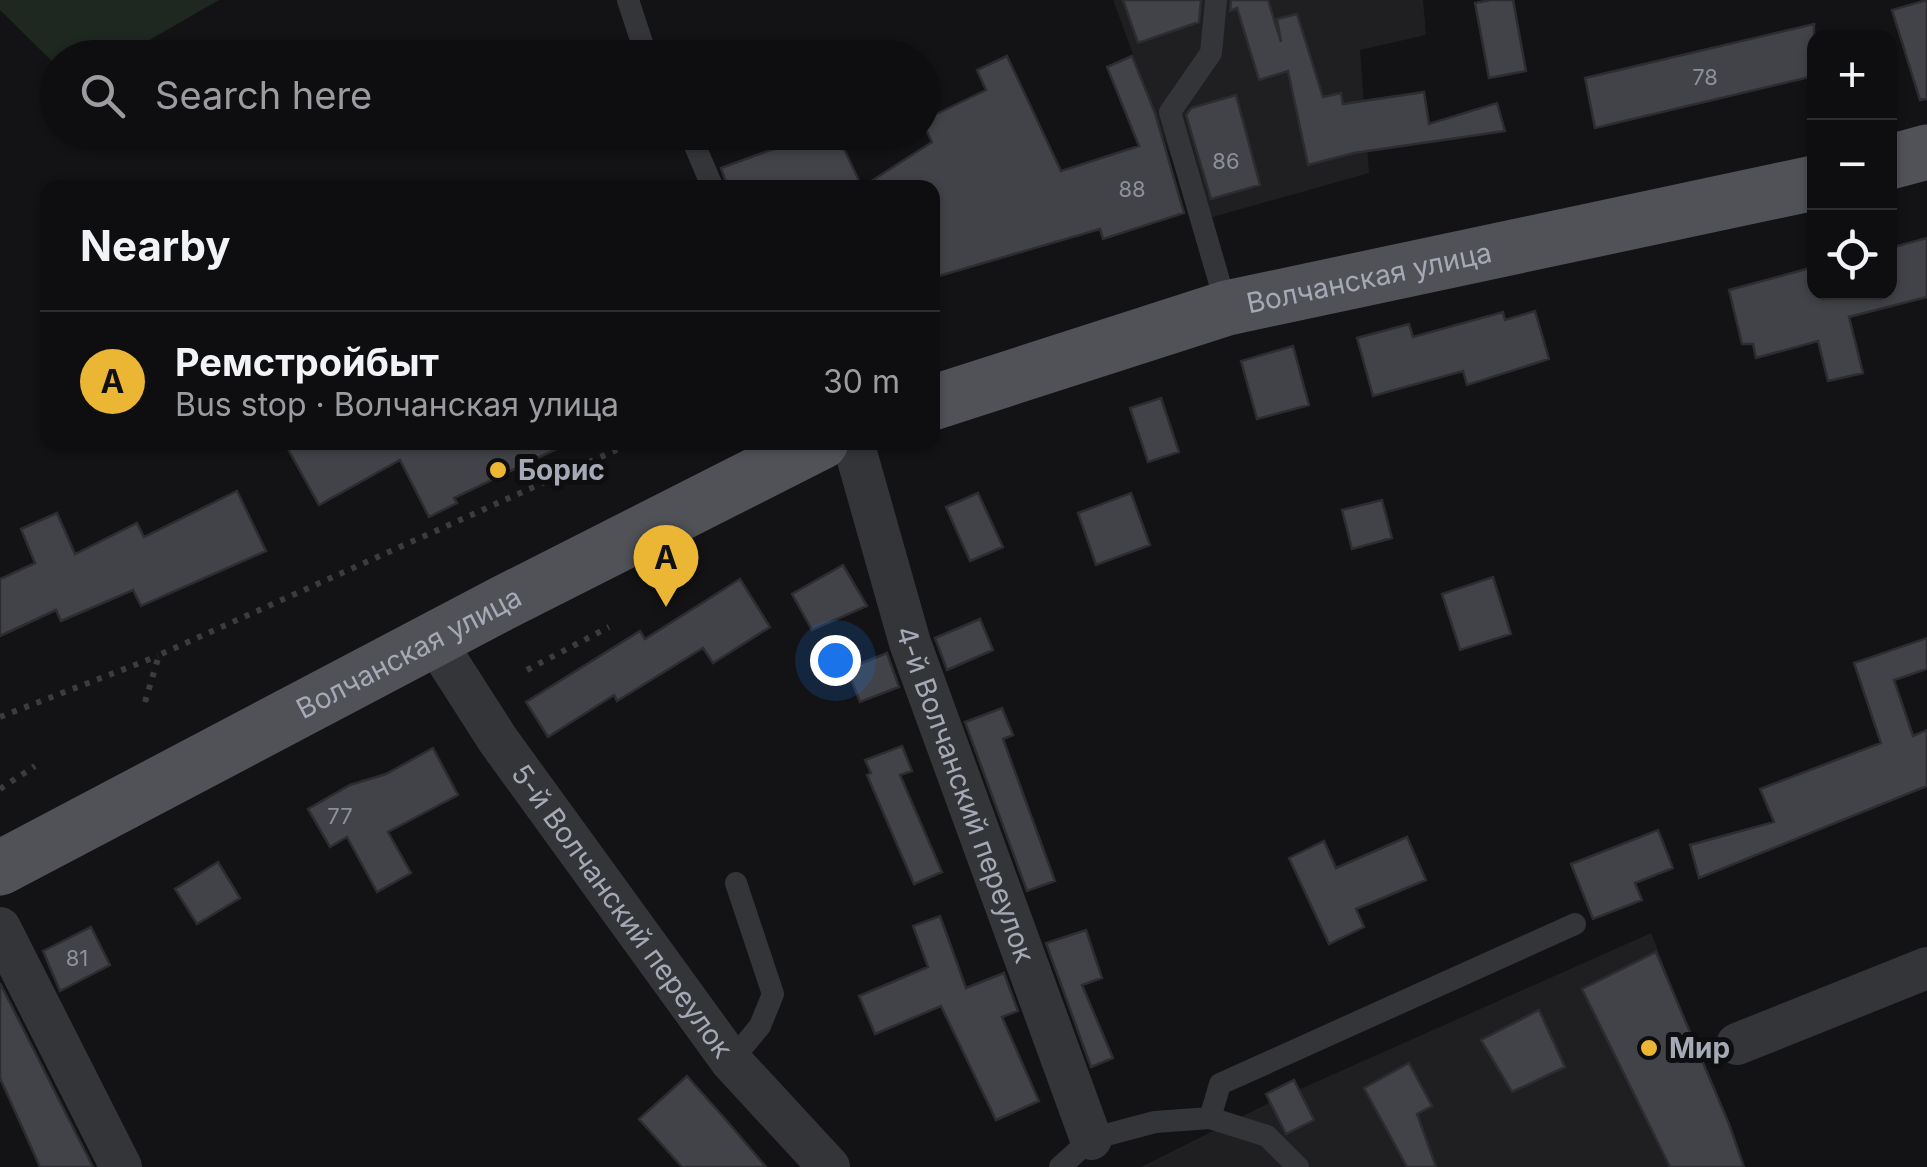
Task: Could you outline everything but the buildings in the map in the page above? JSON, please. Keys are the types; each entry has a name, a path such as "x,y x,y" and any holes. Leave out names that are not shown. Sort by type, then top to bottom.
{"main road":[{"path":"1897,160 1927,152"},
{"name":"Волчанская улица","path":"940,399 1227,308 1807,184"},
{"name":"Волчанская улица","path":"0,868 434,640 811,450"}],"street":[{"name":"4-й Волчанский переулок","path":"826,450 910,642 1092,1139"},
{"name":"5-й Волчанский переулок","path":"434,640 498,740 731,1061 828,1167"},
{"path":"0,928 121,1167"},
{"path":"1737,1044 1927,968"}],"lane":[{"path":"628,0 642,40"},
{"path":"1216,0 1211,52 1170,112 1227,308"},
{"path":"697,150 710,180"},
{"path":"731,1061 760,1026 773,994 736,883"},
{"path":"1210,1118 1220,1084 1574,924"},
{"path":"1060,1167 1092,1139 1155,1122 1210,1118 1266,1136 1298,1167"}],"path":[{"path":"0,717 160,655 616,450"},
{"path":"527,670 608,628"},
{"path":"145,702 160,655"},
{"path":"0,789 35,766"}],"shaded area":[{"path":"0,0 219,0 150,40 40,40 40,49 0,10"},
{"path":"1113,0 1423,0 1426,35 1360,50 1369,173 1195,222"},
{"path":"1651,933 1744,1167 1141,1167 1271,1102"}],"place":[{"name":"Борис","path":"498,470"},
{"name":"Ремстройбыт","path":"666,607"},
{"name":"Мир","path":"1649,1048"}]}
